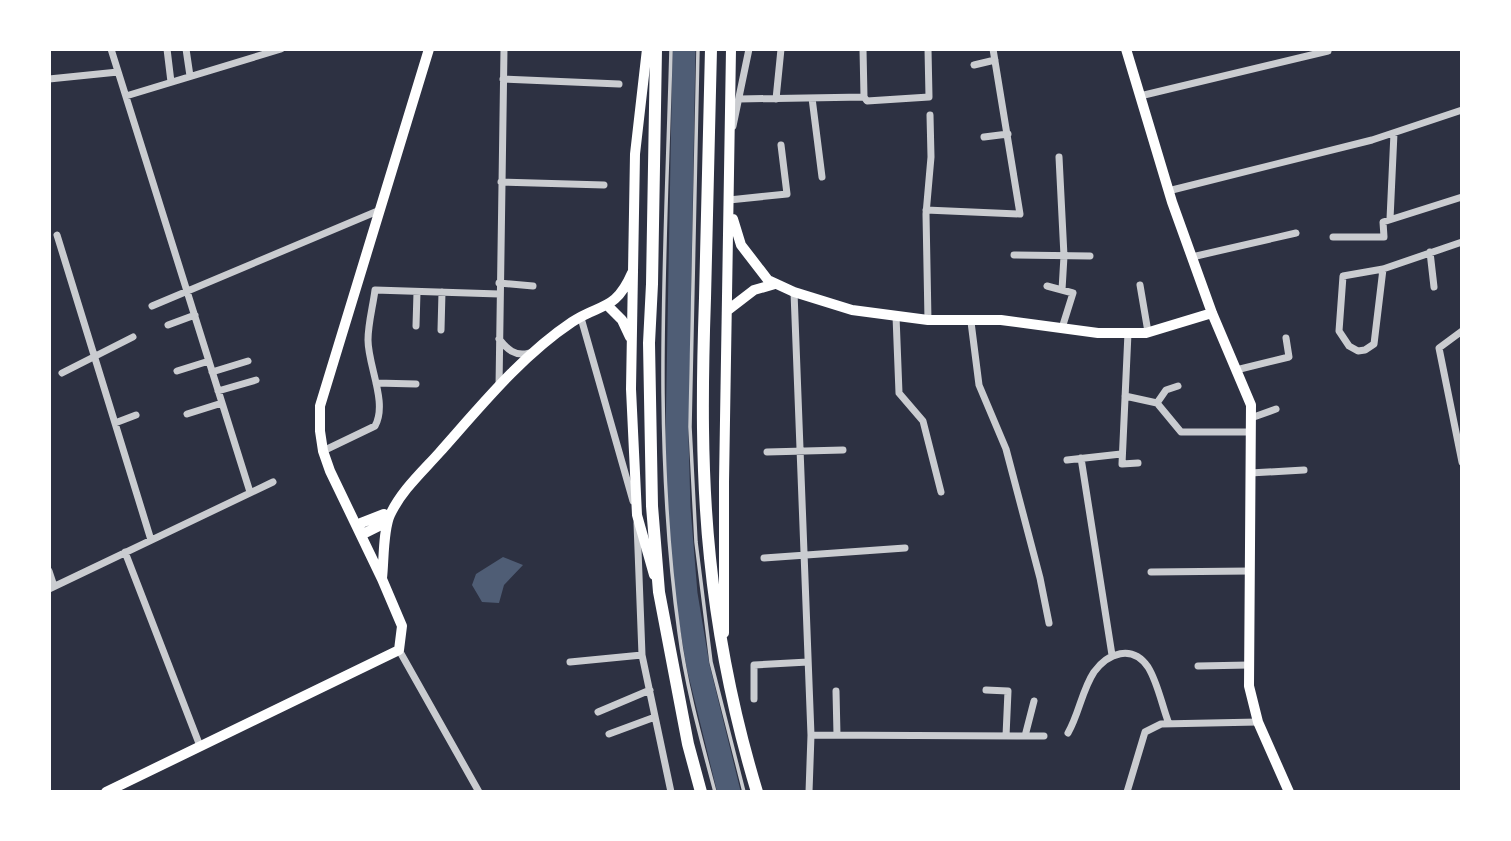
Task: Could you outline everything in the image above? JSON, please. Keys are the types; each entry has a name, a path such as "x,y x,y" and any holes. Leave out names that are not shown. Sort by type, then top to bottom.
{"highway":[{"path":"656,49 649,343 652,506 659,592 688,744 701,792"},
{"path":"711,49 703,439 709,558 724,660 757,792"}],"main road":[{"path":"106,792 399,650 402,626 323,451 320,406 429,49"},
{"path":"647,49 635,154 631,389 637,515 659,592"},
{"path":"724,660 732,49"},
{"path":"1126,49 1168,191 1212,313 1251,405 1249,686 1258,722 1289,792"},
{"path":"729,200 741,245 754,264 775,284 852,310 928,320 1001,320 1098,333 1148,332 1212,313"},
{"path":"358,530 365,533 385,523 401,495 499,387 574,320 608,306 627,284 633,271"},
{"path":"728,310 754,290 775,284"},
{"path":"608,306 622,320 631,342"},
{"path":"382,579 388,517"}],"street":[{"path":"111,49 250,492"},
{"path":"167,49 172,82"},
{"path":"187,49 190,76"},
{"path":"126,96 281,49"},
{"path":"499,387 504,49"},
{"path":"730,140 749,49"},
{"path":"776,99 781,49"},
{"path":"863,49 864,97 867,102 929,97 928,49"},
{"path":"926,210 1020,214 993,49"},
{"path":"1140,96 1328,51"},
{"path":"974,65 995,60"},
{"path":"49,79 118,72"},
{"path":"503,79 619,84"},
{"path":"739,99 864,97"},
{"path":"812,98 822,177"},
{"path":"1168,191 1394,133 1462,110"},
{"path":"928,320 926,210 931,157 930,115"},
{"path":"1390,219 1394,133"},
{"path":"984,137 1008,134"},
{"path":"729,200 787,194 781,145"},
{"path":"1059,157 1064,256 1062,290"},
{"path":"501,182 604,185"},
{"path":"1333,237 1384,237 1383,222 1462,197"},
{"path":"152,306 382,209"},
{"path":"1192,257 1296,233"},
{"path":"57,235 151,540"},
{"path":"1383,269 1374,344 1358,351 1349,346 1339,331 1343,276 1383,269 1462,242"},
{"path":"1430,252 1434,287"},
{"path":"1014,256 1090,256"},
{"path":"499,283 533,286"},
{"path":"1047,285 1073,293 1062,328"},
{"path":"1140,285 1148,332"},
{"path":"323,451 375,426 379,419 380,407 368,340 375,290 499,294"},
{"path":"416,326 417,292"},
{"path":"441,330 442,292"},
{"path":"794,292 811,735 809,792"},
{"path":"169,325 195,315"},
{"path":"896,316 899,393 923,421 940,492"},
{"path":"581,318 637,515 636,556 642,655 671,792"},
{"path":"971,322 979,385 1006,449 1049,623"},
{"path":"1462,331 1439,348 1462,462"},
{"path":"1128,333 1121,454 1122,464 1138,463"},
{"path":"62,373 133,337"},
{"path":"1236,370 1289,358 1286,338"},
{"path":"499,339 515,354 524,355 537,351"},
{"path":"177,371 209,361"},
{"path":"212,372 248,361"},
{"path":"218,391 256,380"},
{"path":"376,383 416,384"},
{"path":"1157,403 1166,390 1178,386"},
{"path":"1125,396 1157,403 1181,432 1251,432"},
{"path":"187,414 222,403"},
{"path":"1251,418 1276,409"},
{"path":"115,423 136,415"},
{"path":"767,452 843,450"},
{"path":"1067,460 1121,454"},
{"path":"1081,458 1112,655"},
{"path":"1251,473 1304,470"},
{"path":"49,571 51,587 273,482"},
{"path":"764,558 905,548"},
{"path":"125,552 200,746"},
{"path":"1151,572 1250,571"},
{"path":"399,650 479,792"},
{"path":"1068,733 1094,673 1112,655 1123,652 1139,658 1148,668 1169,724"},
{"path":"570,662 642,655"},
{"path":"754,699 754,665 808,662"},
{"path":"1198,666 1249,665"},
{"path":"598,712 650,690"},
{"path":"986,690 1008,691 1006,736"},
{"path":"835,691 837,735"},
{"path":"1025,736 1034,701"},
{"path":"610,734 655,717"},
{"path":"1127,792 1145,732 1161,724 1258,722"},
{"path":"811,735 1044,736"}],"lane":[{"path":"671,49 662,408 666,510 679,635 715,792"},
{"path":"698,49 691,415 696,542 711,662 744,792"}],"water":[{"path":"503,557 523,565 504,585 499,603 482,602 472,585 476,574"}],"waterway":[{"path":"684,49 677,438 679,508 686,594 698,666 729,792"}]}
